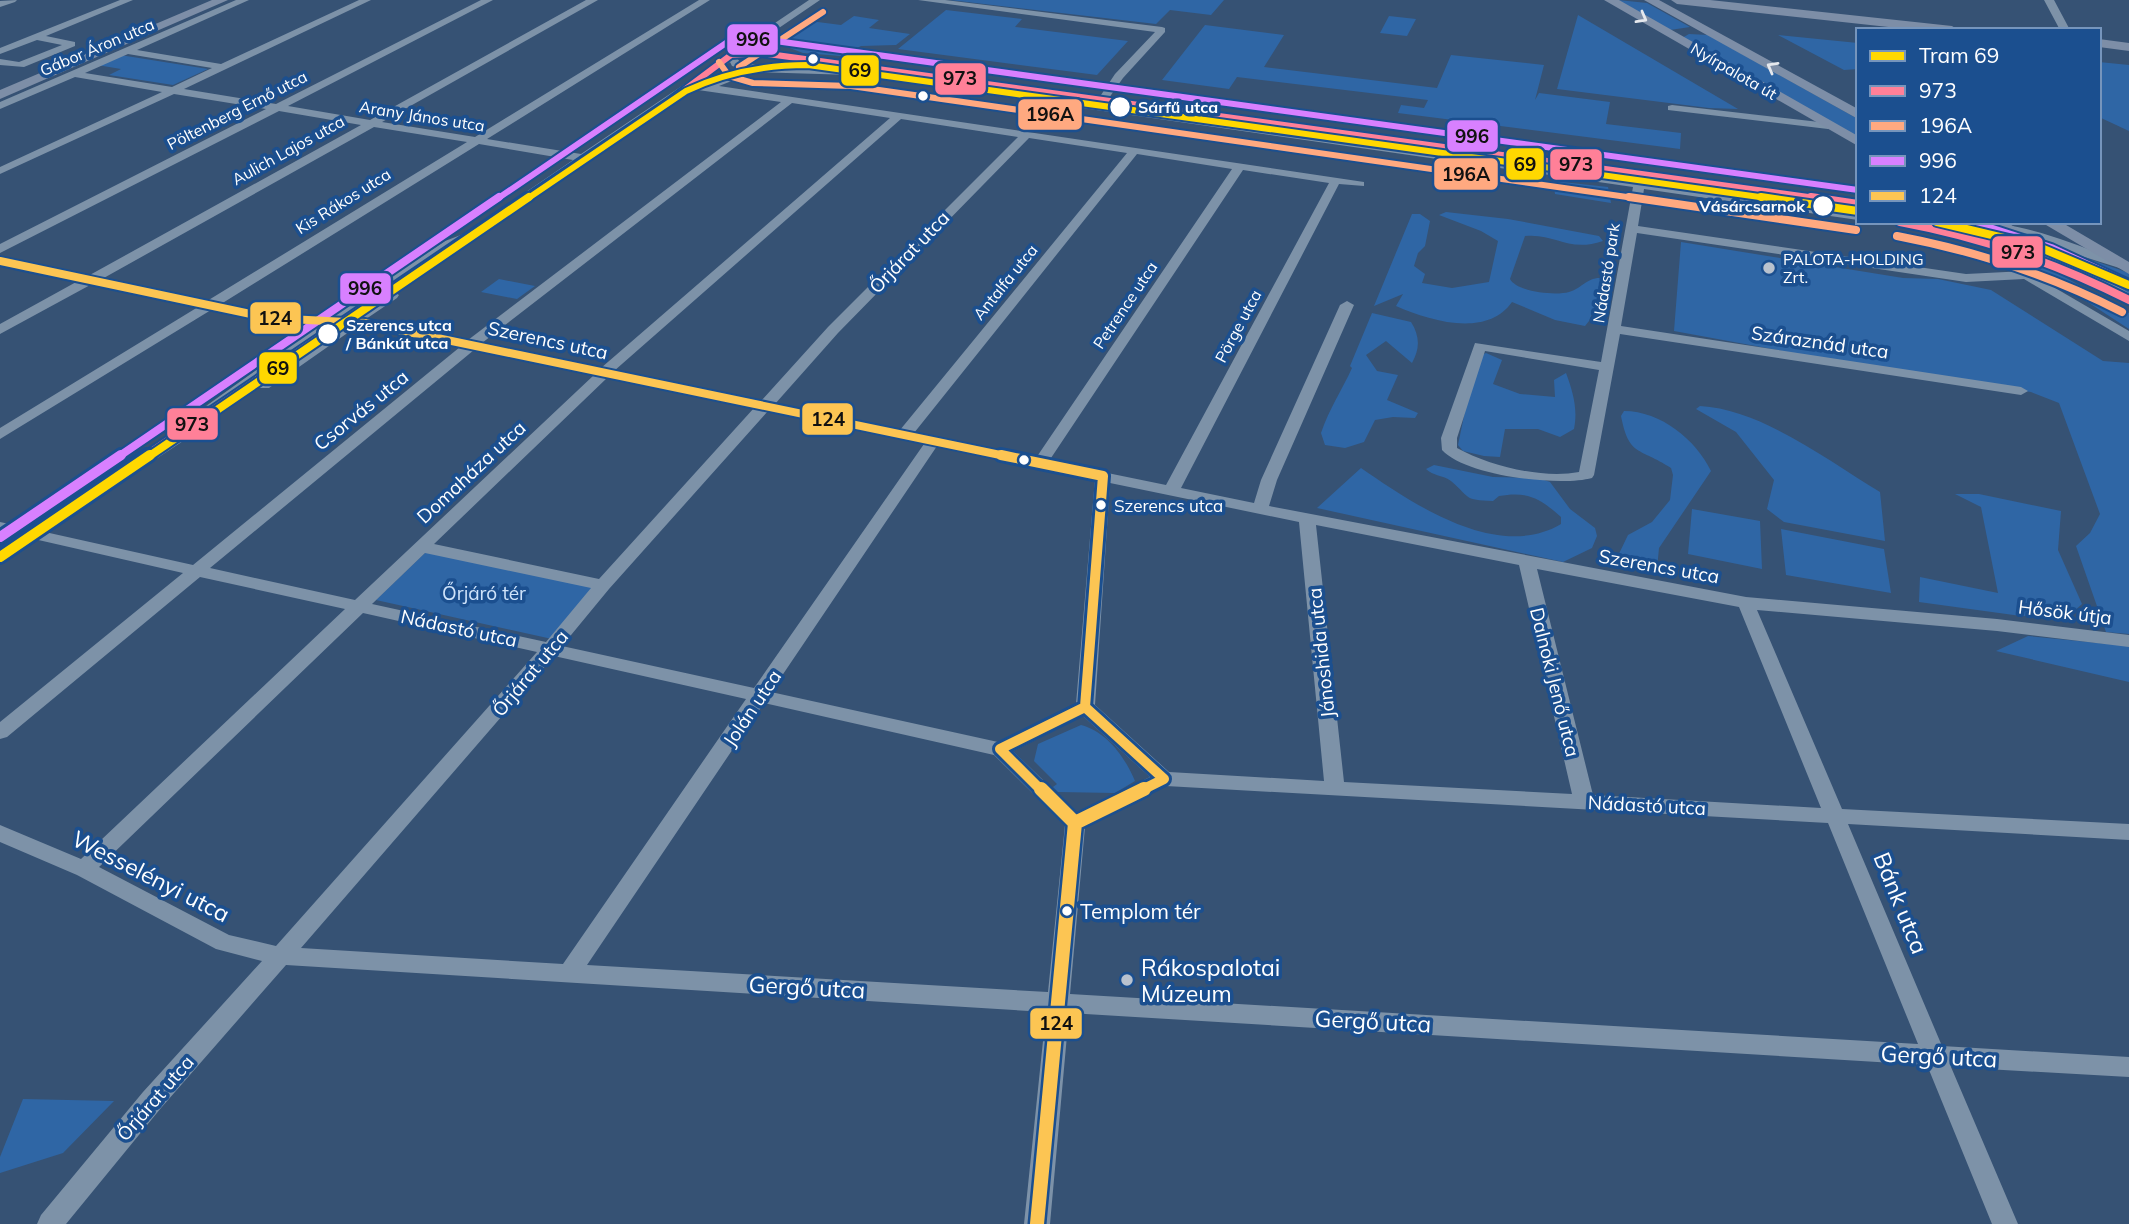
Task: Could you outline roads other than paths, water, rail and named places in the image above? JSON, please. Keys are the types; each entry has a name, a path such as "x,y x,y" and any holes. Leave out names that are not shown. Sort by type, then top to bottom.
{"main road":[{"path":"0,86 205,0"},
{"path":"0,95 222,0"},
{"name":"Nyírpalota út","path":"1610,0 1856,141"},
{"name":"Nyírpalota út","path":"1650,0 1856,114"},
{"path":"1677,0 1934,28"},
{"path":"1679,16 1689,9 1721,5"},
{"path":"1675,37 1680,33 1698,32 1720,38"},
{"path":"2101,44 2127,48"},
{"path":"2052,224 2129,269"},
{"path":"1998,225 2129,300"}],"street":[{"path":"0,4 12,0"},
{"path":"0,51 128,0"},
{"name":"Gábor Áron utca","path":"0,106 244,0"},
{"path":"0,171 366,0"},
{"name":"Pöltenberg Ernő utca","path":"0,249 488,0"},
{"name":"Aulich Lajos utca","path":"0,330 593,0"},
{"name":"Kis Rákos utca","path":"0,434 705,0"},
{"path":"197,423 211,409 333,321 449,244 470,236 815,0"},
{"path":"923,0 1162,30 1119,76 1100,104"},
{"path":"2049,0 2064,28"},
{"path":"2060,0 2071,28"},
{"path":"667,103 755,69 767,40 779,24"},
{"path":"0,62 20,65 72,44 36,37"},
{"path":"767,40 776,50 799,57"},
{"path":"126,51 222,67"},
{"path":"731,55 761,53 799,57 1100,104"},
{"path":"731,55 736,64 755,69 842,71 1100,104 1640,180 1856,216"},
{"path":"728,79 774,73 842,71"},
{"name":"Arany János utca","path":"74,74 584,158"},
{"path":"704,87 787,102 1360,184"},
{"name":"Csorvás utca","path":"0,732 197,573 471,345 787,102"},
{"path":"1672,108 1829,126"},
{"name":"Domaháza utca","path":"84,869 604,373 897,117"},
{"name":"Őrjárat utca","path":"50,1224 152,1100 281,956 603,585 764,406 930,230 1025,136"},
{"name":"Antalfa utca","path":"904,435 1134,151"},
{"name":"Petrence utca","path":"1040,463 1239,167"},
{"name":"Pörge utca","path":"1172,489 1336,180"},
{"path":"1640,180 1856,204"},
{"name":"Nádastó park","path":"1607,367 1480,346 1449,438 1450,450 1471,461 1564,480 1586,475 1634,229 1632,218 1640,180"},
{"path":"1910,224 2008,247 2095,281"},
{"path":"1998,225 2069,246 2129,269"},
{"path":"1634,229 1966,278 2026,275 2129,337"},
{"path":"0,554 197,423 225,411 463,246 470,236"},
{"name":"Szerencs utca","path":"0,261 282,320 355,322 1307,519 1746,603 1997,625"},
{"path":"1260,509 1269,480 1347,305"},
{"name":"Száraznád utca","path":"1614,329 2021,391"},
{"name":"Jolán utca","path":"569,973 933,441"},
{"path":"1086,707 1103,476"},
{"name":"Jánoshida utca","path":"1307,519 1335,786"},
{"name":"Nádastó utca","path":"0,527 197,573 551,647 1000,748"},
{"path":"422,547 603,585"},
{"name":"Dalnoki Jenő utca","path":"1527,562 1584,801"},
{"name":"Bánk utca","path":"1746,603 1837,814 2005,1224"},
{"name":"Hősök útja","path":"1997,625 2129,641"},
{"path":"1075,823 1000,748 1086,707"},
{"path":"1075,823 1164,779 1086,707"},
{"name":"Nádastó utca","path":"1164,779 1335,786 2129,832"},
{"path":"1037,1224 1075,823"},
{"name":"Wesselényi utca","path":"0,833 84,869 224,943 281,956"},
{"name":"Gergő utca","path":"281,956 2129,1068"}],"tram line":[{"name":"69","path":"0,557 686,91 720,77 755,68 827,66 1856,211"},
{"name":"69","path":"1945,224 2034,245 2129,285"}],"place":[{"name":"Sárfű utca","path":"1120,107"},
{"name":"Vásárcsarnok","path":"1823,206"},
{"name":"PALOTA-HOLDING Zrt.","path":"1769,268"},
{"name":"Szerencs utca / Bánkút utca","path":"328,334"},
{"name":"Szerencs utca","path":"1101,505"},
{"name":"Templom tér","path":"1067,911"},
{"name":"Rákospalotai Múzeum","path":"1127,980"}],"park label":[{"name":"Őrjáró tér","path":"484,593"}]}
